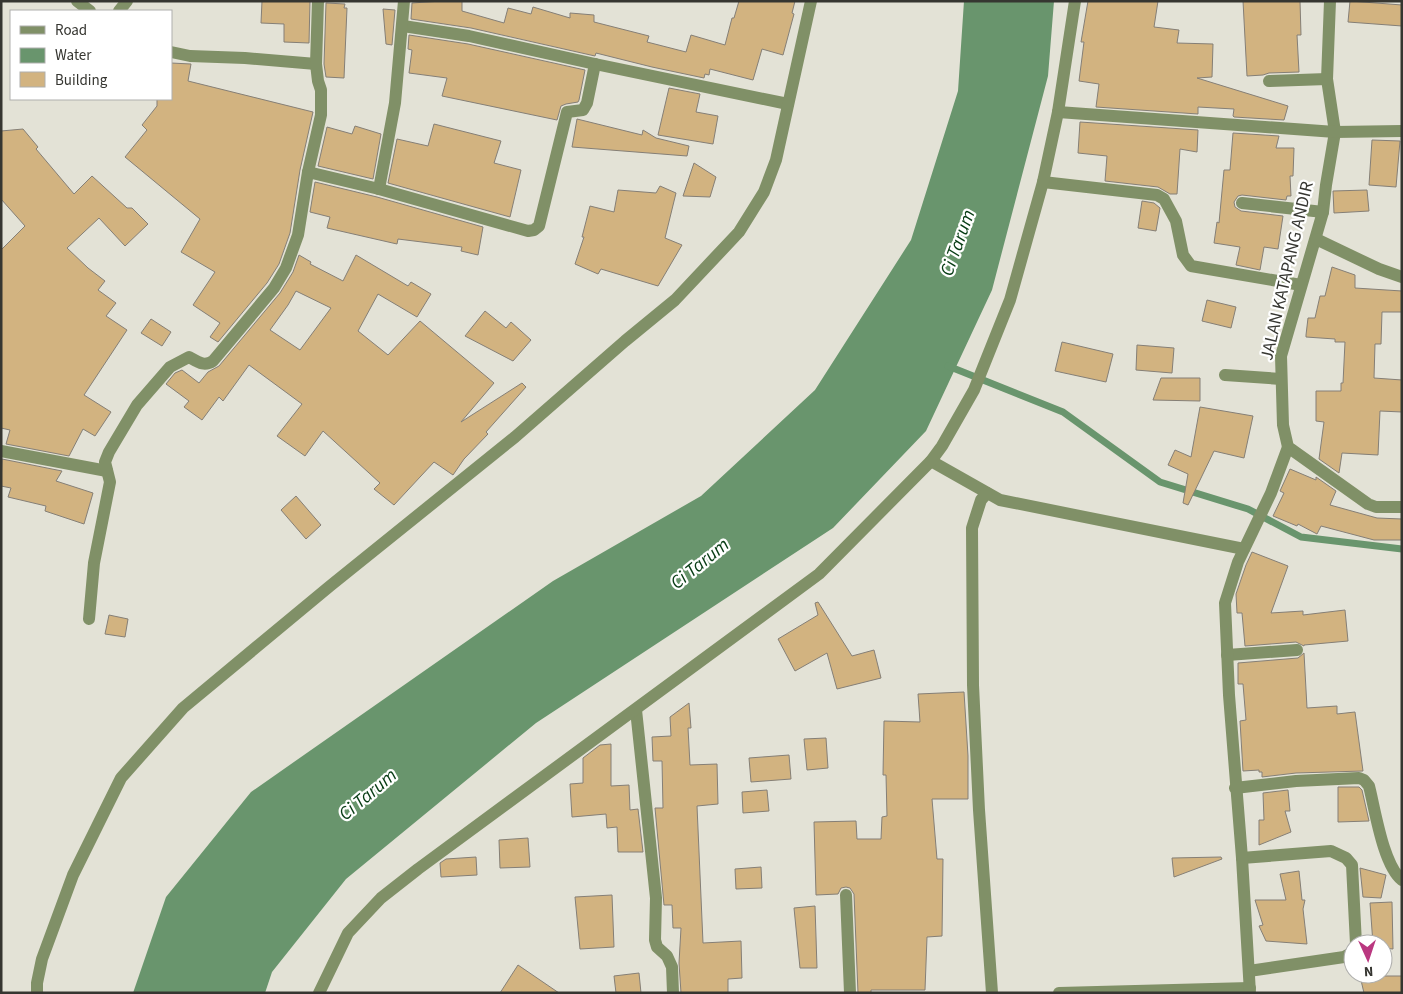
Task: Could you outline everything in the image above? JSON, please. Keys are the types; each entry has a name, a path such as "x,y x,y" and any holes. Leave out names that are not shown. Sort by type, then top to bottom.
{"street":[{"path":"77,1 89,10"},
{"path":"90,619 94,564 110,482 105,462 109,452 136,405 170,367 189,357 202,364 208,364 213,361 274,288 286,268 298,235 308,172 321,115 321,90 316,64 318,1"},
{"path":"379,189 395,103 404,1"},
{"path":"37,988 42,959 73,875 121,778 183,708 330,586 515,437 675,300 740,232 764,192 776,160 811,1"},
{"path":"319,993 348,933 381,898 636,710 704,657 819,574 930,461 942,446 974,390 1010,300 1043,182 1058,112 1075,1"},
{"name":"JALAN KATAPANG ANDIR","path":"1288,447 1283,425 1282,356 1323,212 1335,132 1327,79 1330,1"},
{"path":"403,26 469,36 788,104"},
{"path":"172,52 190,56 316,64"},
{"path":"308,172 379,189 528,231 534,230 539,226 567,112 583,110 587,103 594,64"},
{"path":"1268,81 1327,79"},
{"path":"1058,112 1335,132 1402,131"},
{"path":"1043,182 1157,195 1164,199 1176,221 1183,255 1191,266 1301,284"},
{"path":"1242,203 1323,212"},
{"path":"1316,238 1379,269 1402,277"},
{"path":"1225,375 1281,379"},
{"path":"1059,993 1250,990 1226,655 1225,603 1230,585 1244,549 1271,493 1288,447 1316,469 1368,504 1376,507 1402,507"},
{"path":"1,451 107,471"},
{"path":"930,461 1000,500 1244,549"},
{"path":"986,493 981,500 972,528 972,685 992,993"},
{"path":"1226,655 1297,650"},
{"path":"636,710 656,898 655,940 657,947 667,956 672,967 673,993"},
{"path":"1235,788 1296,781 1359,778 1364,780 1369,786 1387,856 1397,876 1402,880"},
{"path":"1242,858 1331,851 1346,858 1352,865 1355,934"},
{"path":"846,895 850,993"},
{"path":"1249,971 1343,957"}],"water":[{"name":"Ci Tarum","path":"964,1 1054,1 1048,76 992,290 926,431 833,528 536,723 346,879 272,972 265,993 133,993 166,897 251,792 553,581 701,496 815,390 911,240 958,91"}],"building":[{"path":"262,1 310,1 309,43 284,42 284,24 261,23"},
{"path":"462,1 462,11 504,23 508,8 531,14 533,7 570,18 570,13 594,15 594,22 649,36 647,42 686,52 691,35 725,45 732,18 734,18 739,1 795,1 792,13 794,14 783,55 762,49 753,80 710,69 709,75 705,74 704,78 596,53 595,56 471,28 411,19 412,3"},
{"path":"1088,1 1158,1 1154,27 1179,30 1177,43 1213,44 1212,77 1197,78 1288,106 1284,120 1234,117 1234,109 1198,107 1198,114 1096,107 1099,84 1079,81 1084,42 1081,42"},
{"path":"1243,1 1300,1 1301,35 1297,35 1299,72 1247,76"},
{"path":"1350,1 1402,5 1402,26 1348,22"},
{"path":"326,3 345,4 344,8 347,8 344,78 326,77 324,64"},
{"path":"383,9 395,10 392,45 386,44"},
{"path":"409,35 468,44 585,70 579,100 578,102 561,106 557,120 442,96 447,78 409,73 412,50 408,49"},
{"path":"172,63 191,64 188,81 313,112 300,170 290,233 279,264 267,283 218,342 210,337 220,323 193,305 215,272 181,252 200,219 125,157 147,130 142,125 157,106 157,100 172,100"},
{"path":"669,88 700,94 696,112 718,116 713,144 658,135"},
{"path":"577,119 642,135 643,130 656,138 689,146 687,156 572,147"},
{"path":"1080,122 1198,130 1197,152 1180,149 1177,194 1170,194 1158,187 1105,181 1107,156 1078,153"},
{"path":"434,124 501,141 494,163 521,170 510,217 388,183 397,139 428,146"},
{"path":"355,126 381,134 373,179 318,166 327,127 352,134"},
{"path":"23,129 38,147 36,149 74,194 92,176 127,208 132,208 148,224 125,246 99,218 67,248 105,281 98,290 116,303 106,316 127,330 84,395 111,412 95,436 83,429 69,456 6,444 10,430 1,428 1,250 25,226 1,199 1,131"},
{"path":"1233,133 1279,136 1276,148 1294,148 1293,176 1290,176 1291,196 1287,196 1286,200 1242,195 1238,196 1234,202 1235,207 1241,211 1283,216 1278,249 1264,247 1260,270 1236,265 1240,247 1214,243 1217,222 1219,223 1224,170 1230,170"},
{"path":"1372,140 1400,141 1396,187 1369,185"},
{"path":"694,163 716,177 710,197 683,196"},
{"path":"315,182 377,197 483,227 478,255 461,251 462,247 398,239 397,244 327,228 330,217 310,212"},
{"path":"660,186 676,193 665,238 682,245 658,286 601,269 598,274 575,264 584,237 582,237 590,206 614,212 618,190 656,193"},
{"path":"1367,190 1369,211 1334,213 1333,191"},
{"path":"1142,201 1154,203 1160,208 1156,231 1138,228"},
{"path":"299,255 311,262 310,264 343,281 356,255 408,286 411,282 431,294 417,317 378,294 358,331 388,355 420,321 494,383 461,422 522,383 526,387 486,432 488,434 464,459 453,475 434,462 394,505 374,489 380,483 323,431 305,456 277,436 302,404 249,365 223,401 219,397 202,420 184,407 189,401 166,384 175,373 182,370 199,383 208,372 219,366 280,293 293,272","holes":["296,291 331,308 300,350 270,330"]},
{"path":"1332,267 1355,275 1355,288 1402,291 1402,312 1382,312 1381,344 1375,344 1374,378 1402,380 1402,412 1380,411 1378,455 1342,453 1339,473 1319,459 1324,422 1316,421 1316,391 1341,391 1345,342 1335,342 1335,339 1306,337 1308,318 1315,318 1320,296 1325,296"},
{"path":"1207,300 1236,307 1231,328 1202,321"},
{"path":"485,311 506,328 511,322 531,340 513,361 465,336"},
{"path":"151,319 171,332 162,346 141,333"},
{"path":"1062,342 1113,354 1106,382 1055,371"},
{"path":"1137,345 1174,348 1172,373 1136,370"},
{"path":"1161,378 1200,378 1200,401 1153,400"},
{"path":"1200,407 1253,416 1244,458 1214,451 1188,505 1183,503 1188,474 1168,465 1175,450 1191,457"},
{"path":"2,459 62,471 56,481 93,493 84,524 45,511 46,506 8,497 11,488 1,486"},
{"path":"1290,469 1316,480 1316,477 1336,491 1330,505 1377,518 1402,519 1402,540 1374,540 1321,526 1317,534 1298,524 1297,526 1273,516 1284,493 1280,491"},
{"path":"296,496 321,525 306,539 281,510"},
{"path":"1252,552 1288,566 1271,613 1303,611 1303,615 1345,610 1348,641 1304,646 1296,642 1245,646 1242,613 1237,613 1236,594"},
{"path":"818,602 852,656 874,650 881,678 837,689 827,653 795,671 778,639 818,615 815,603"},
{"path":"109,615 128,619 125,637 105,634"},
{"path":"1304,653 1307,708 1337,706 1337,714 1355,712 1363,771 1296,773 1262,777 1262,772 1259,772 1259,770 1243,771 1240,721 1246,720 1243,684 1238,684 1238,663 1298,658"},
{"path":"964,692 968,756 968,799 932,799 937,859 943,859 942,936 927,937 925,990 871,990 871,993 858,993 854,894 850,888 846,887 841,888 838,894 816,895 814,822 856,821 857,839 881,839 882,817 887,816 886,775 883,775 884,721 920,722 918,694"},
{"path":"689,703 691,728 688,728 690,765 717,764 718,804 697,806 703,943 741,941 742,978 728,979 728,993 681,993 679,963 681,928 673,928 672,905 664,905 655,808 663,808 662,761 653,761 652,737 671,736 670,717"},
{"path":"826,738 828,768 807,770 804,739"},
{"path":"611,744 611,786 629,785 630,810 638,809 643,852 618,852 617,827 607,828 606,814 572,817 570,784 583,783 583,758 600,745"},
{"path":"789,755 791,779 751,782 749,758"},
{"path":"1338,787 1359,787 1362,790 1369,821 1338,822"},
{"path":"767,790 769,811 743,813 742,792"},
{"path":"1288,790 1290,811 1285,811 1291,832 1259,845 1259,820 1264,820 1263,793"},
{"path":"528,838 530,867 500,868 499,840"},
{"path":"476,857 477,875 441,877 440,863 446,859"},
{"path":"1221,857 1222,859 1174,877 1172,858"},
{"path":"761,867 762,888 736,889 735,869"},
{"path":"1360,868 1386,875 1381,898 1363,897"},
{"path":"1299,871 1302,900 1305,900 1303,909 1307,944 1266,941 1259,926 1263,925 1255,900 1286,900 1280,874"},
{"path":"612,895 614,947 580,949 575,897"},
{"path":"1392,902 1393,934 1372,934 1370,903"},
{"path":"815,906 817,968 800,968 794,908"},
{"path":"518,965 559,993 500,993"},
{"path":"639,973 641,993 616,993 614,976"},
{"path":"1393,976 1402,976 1402,993 1364,993 1362,984 1393,984"}],"waterway":[{"path":"948,366 1063,412 1160,482 1248,509 1301,537 1402,549"}]}
